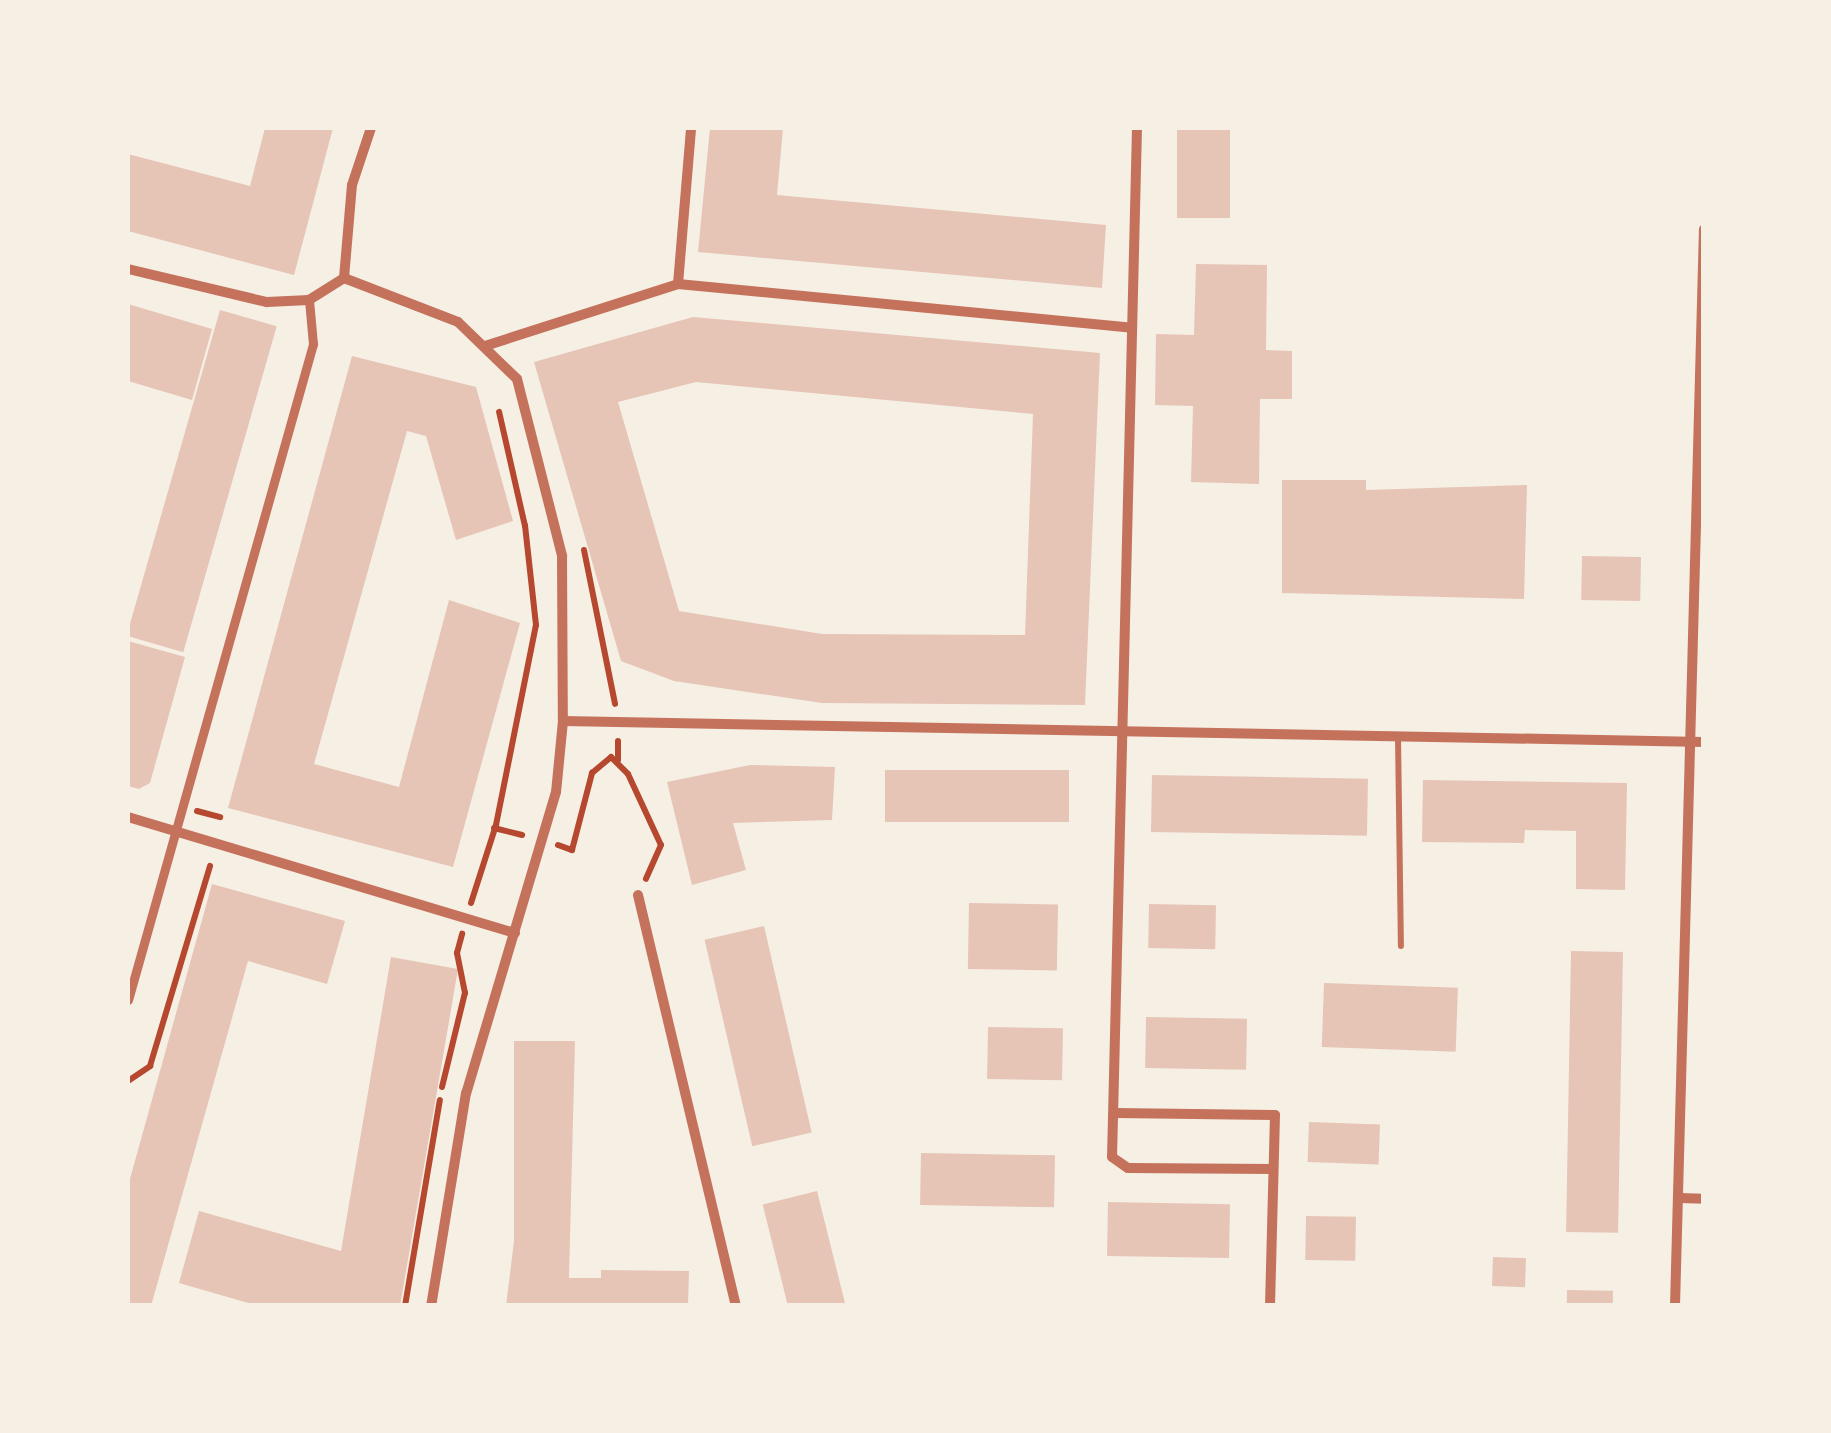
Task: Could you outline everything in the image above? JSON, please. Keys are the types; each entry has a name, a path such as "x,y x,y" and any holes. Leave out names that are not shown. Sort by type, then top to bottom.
{"street":[{"path":"344,278 352,184 371,128"},
{"path":"678,284 691,128"},
{"path":"1137,128 1118,731 1112,1157 1128,1168 1273,1169"},
{"path":"1675,1306 1704,229"},
{"path":"128,269 268,302 309,300 344,278"},
{"path":"344,278 458,322 517,379 562,556 563,722 556,792 466,1093 431,1306"},
{"path":"485,346 678,284 1132,328"},
{"path":"128,1000 313,344 309,300"},
{"path":"563,722 1704,742"},
{"path":"130,817 515,933"},
{"path":"638,895 736,1306"},
{"path":"1114,1113 1275,1114 1270,1306"},
{"path":"1680,1198 1704,1199"}],"lane":[{"path":"1398,736 1401,946"}],"path":[{"path":"404,1306 465,993 457,953 494,828 536,625 525,526 499,412"},
{"path":"494,828 572,850 592,773 606,758 618,760 662,844 638,895"},
{"path":"128,1081 150,1066 198,894 214,867"}],"building":[{"path":"265,128 333,128 294,275 128,231 128,154 250,186"},
{"path":"710,128 783,128 777,195 1106,225 1102,288 698,252"},
{"path":"1177,128 1230,128 1230,218 1177,218"},
{"path":"1196,264 1267,265 1266,350 1292,351 1292,399 1260,399 1259,484 1191,482 1193,406 1155,405 1156,334 1194,335"},
{"path":"128,304 212,329 192,400 128,381"},
{"path":"220,310 277,326 183,652 128,636 128,631"},
{"path":"693,317 1100,353 1085,705 822,703 674,681 621,661 534,362","holes":["696,382 1033,414 1025,635 822,634 679,611 618,402"]},
{"path":"352,356 476,387 513,521 456,540 426,436 407,431 314,764 399,787 449,600 520,623 453,867 228,808"},
{"path":"1282,480 1366,480 1366,490 1527,485 1524,599 1282,593"},
{"path":"1582,556 1641,557 1640,601 1581,600"},
{"path":"128,641 185,657 150,783 139,789 128,786"},
{"path":"750,765 835,767 832,820 733,823 746,870 692,885 667,782"},
{"path":"885,770 1069,770 1069,822 885,822"},
{"path":"1152,775 1368,779 1367,836 1151,832"},
{"path":"1423,780 1627,783 1625,890 1576,889 1576,831 1525,830 1524,843 1422,842"},
{"path":"212,884 345,921 327,984 248,961 151,1306 128,1306 128,1186"},
{"path":"969,903 1058,905 1057,971 968,969"},
{"path":"1149,904 1216,905 1215,949 1148,948"},
{"path":"764,926 812,1133 752,1146 705,940"},
{"path":"1571,951 1623,952 1618,1233 1566,1232"},
{"path":"391,957 458,969 400,1306 259,1306 179,1283 199,1211 341,1251"},
{"path":"1324,983 1458,988 1456,1052 1322,1047"},
{"path":"1146,1017 1247,1019 1246,1070 1145,1068"},
{"path":"988,1027 1063,1028 1062,1080 987,1079"},
{"path":"514,1041 575,1041 569,1278 601,1278 601,1270 689,1271 688,1306 506,1306 514,1241"},
{"path":"1309,1122 1380,1124 1379,1164 1308,1162"},
{"path":"921,1153 1055,1155 1054,1207 920,1205"},
{"path":"817,1191 846,1305 788,1306 763,1205"},
{"path":"1108,1202 1230,1204 1229,1258 1107,1256"},
{"path":"1306,1216 1356,1217 1355,1261 1305,1260"},
{"path":"1493,1257 1526,1258 1525,1287 1492,1286"},
{"path":"1567,1290 1613,1291 1613,1306 1567,1306"}]}
